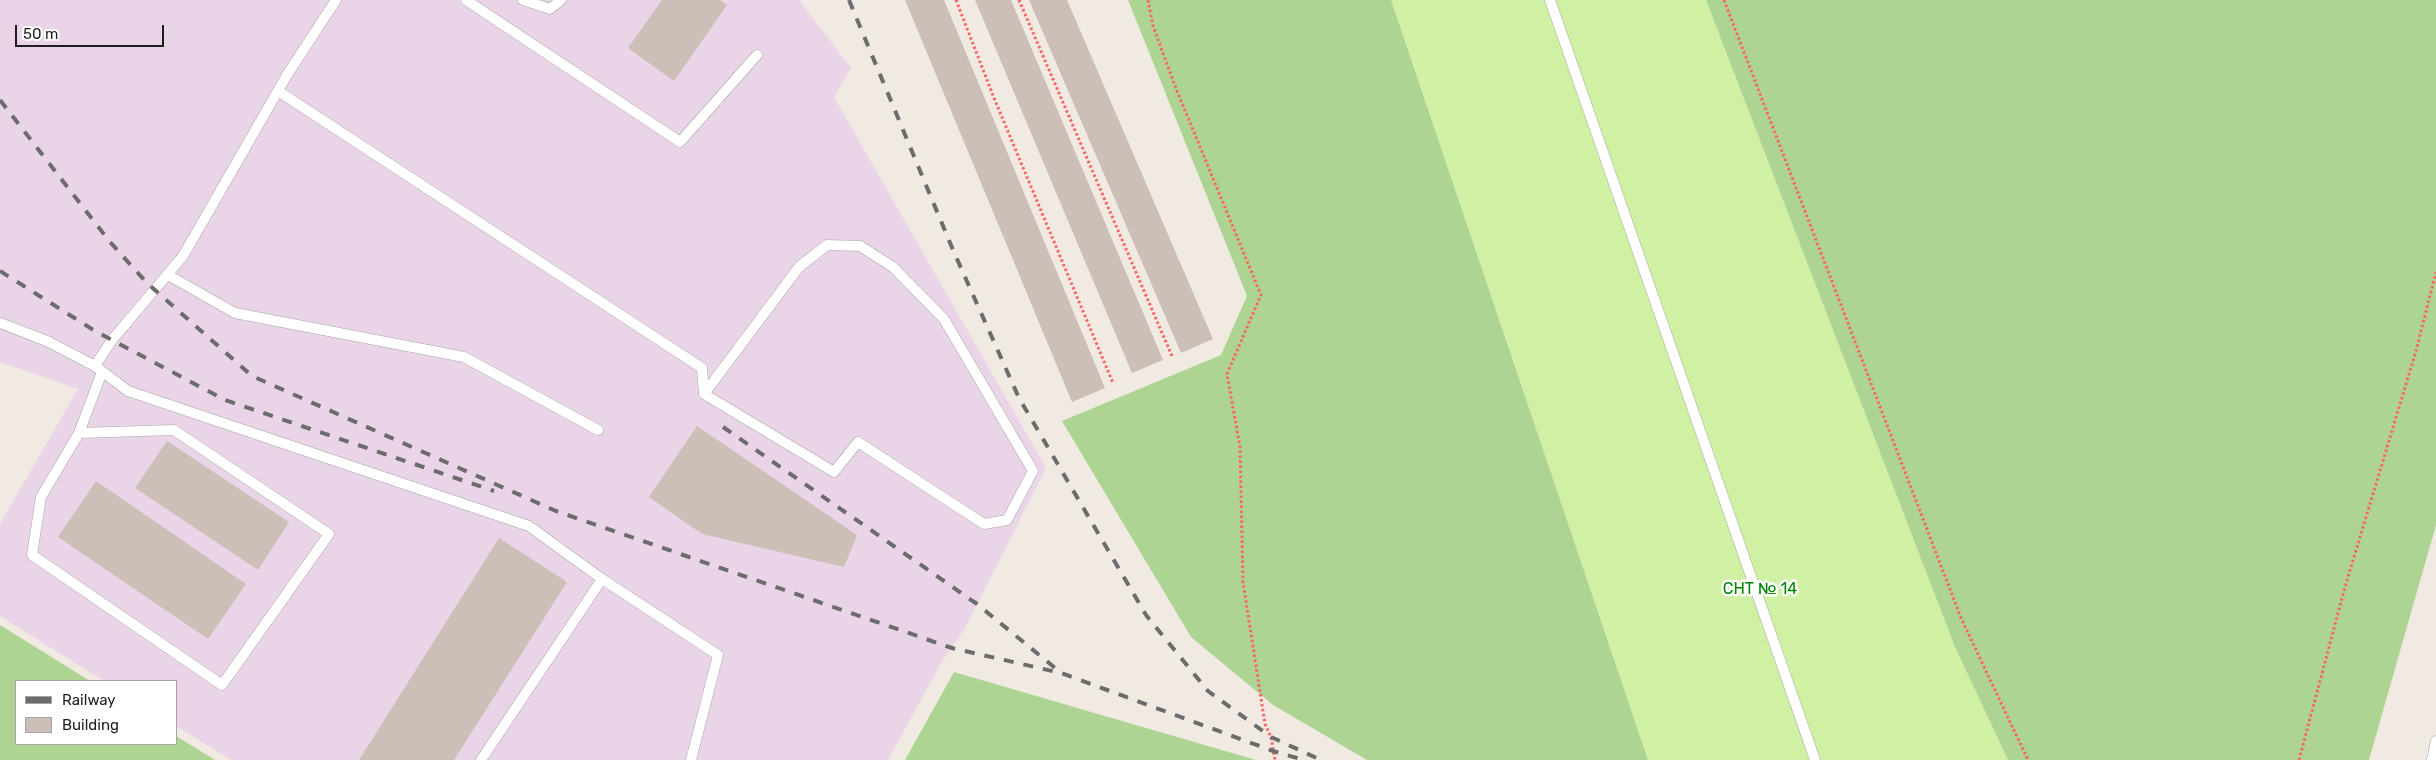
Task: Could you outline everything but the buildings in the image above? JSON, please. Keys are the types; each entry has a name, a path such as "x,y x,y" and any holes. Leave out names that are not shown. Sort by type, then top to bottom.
{"lane":[{"path":"79,433 174,430 329,534 222,685 32,555 41,497 79,433 98,369 112,340 183,256 278,91 336,0"},
{"path":"466,0 680,142 757,55"},
{"path":"523,0 550,9 561,0"},
{"path":"1550,0 1815,760"},
{"path":"278,91 702,368 704,394"},
{"path":"827,245 860,246 893,267 944,319 1033,471 1007,520 984,524 858,442 834,472 704,394 799,267 827,245"},
{"path":"168,275 235,313 464,357 598,430"},
{"path":"0,323 47,341 98,369 128,391 529,526 602,580 718,655 690,760"},
{"path":"481,760 602,580"},
{"path":"2432,760 2436,741"}],"path":[{"path":"956,0 994,98 1113,382"},
{"path":"1019,0 1172,356"},
{"path":"1148,0 1153,26 1177,92 1261,295 1227,374 1240,448 1242,582 1265,724 1272,737 1275,760"},
{"path":"1724,0 1960,618 2028,760"},
{"path":"2298,760 2344,587 2416,351 2436,272"}],"shaded area":[{"path":"0,0 799,0 851,68 834,97 1046,468 965,628 941,663 888,760 231,760 178,727 178,680 102,680 0,616 0,524 78,389 0,362"}],"green space":[{"path":"1128,0 1391,0 1648,760 1367,760 1273,705 1191,637 1062,421 1221,355 1247,296"},
{"name":"СНТ № 14","path":"1391,0 1706,0 1955,647 2008,760 1648,760"},
{"path":"1706,0 2436,0 2436,525 2369,760 2008,760 1955,647"},
{"path":"0,625 88,680 15,680 15,745 178,745 178,737 215,760 0,760"},
{"path":"954,672 1256,760 905,760"}],"railway":[{"path":"849,0 953,250 1019,398 1146,615 1208,691 1271,737 1321,760"},
{"path":"0,100 110,242 147,283 252,376 556,511 952,648 1061,673 1273,751 1304,760"},
{"path":"0,271 95,331 225,400 494,491"},
{"path":"723,427 977,604 1060,672"}]}
